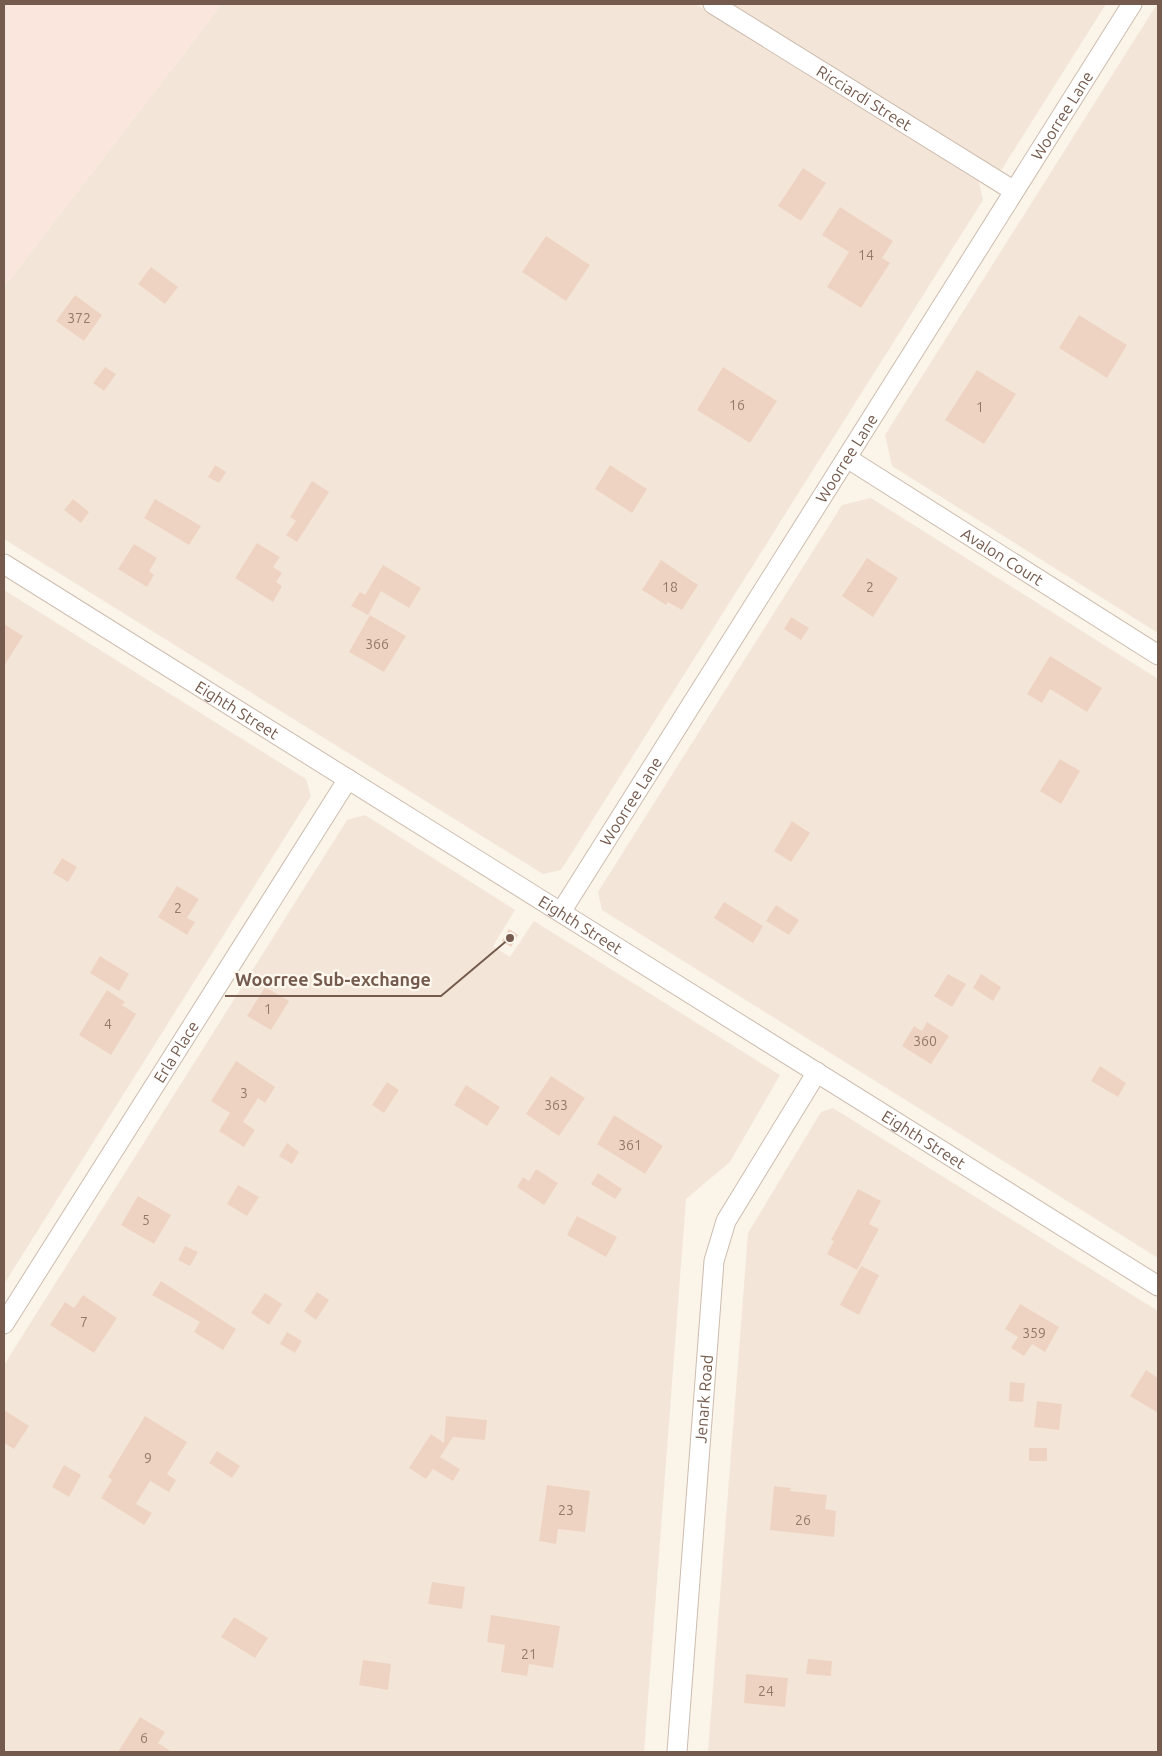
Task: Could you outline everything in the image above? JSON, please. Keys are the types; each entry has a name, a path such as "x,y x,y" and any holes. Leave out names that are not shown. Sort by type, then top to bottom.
{"street":[{"name":"Ricciardi Street","path":"713,4 1014,191"},
{"name":"Woorree Lane","path":"561,912 1132,4"},
{"name":"Avalon Court","path":"847,458 1158,655"},
{"name":"Eighth Street","path":"4,564 1158,1286"},
{"name":"Erla Place","path":"4,1324 348,779"},
{"name":"Jenark Road","path":"676,1752 714,1261 726,1221 817,1072"}],"shaded area":[{"path":"4,4 222,4 4,287"},
{"path":"222,4 696,4 979,182 983,200 561,870 543,874 4,539 4,287"},
{"path":"731,4 1106,4 1000,172"},
{"path":"1157,4 1158,633 892,466 885,435"},
{"path":"871,498 1158,679 1158,1258 602,910 598,892 842,505"},
{"path":"4,590 306,779 311,796 4,1284"},
{"path":"365,815 515,910 493,946 510,957 534,921 780,1075 730,1162 686,1199 644,1752 4,1752 4,1365 347,820"},
{"path":"833,1108 1158,1311 1158,1752 708,1752 748,1233 821,1112"}],"building":[{"path":"803,168 826,183 801,221 778,206"},
{"path":"840,207 893,241 882,258 890,263 861,308 827,287 849,252 822,235"},
{"path":"546,236 590,265 566,301 522,272"},
{"path":"151,267 178,287 165,304 138,284"},
{"path":"75,295 102,315 84,341 56,321"},
{"path":"1079,315 1127,345 1107,378 1059,348"},
{"path":"105,367 116,374 104,391 93,383"},
{"path":"723,367 777,401 750,443 697,410"},
{"path":"977,370 1016,394 984,444 945,420"},
{"path":"215,465 226,472 219,483 208,477"},
{"path":"610,465 647,489 632,513 595,489"},
{"path":"312,481 329,492 297,542 286,535 296,521 290,517"},
{"path":"73,499 89,512 81,523 64,510"},
{"path":"155,499 201,526 189,545 144,518"},
{"path":"257,543 280,557 273,567 282,573 276,582 282,586 273,602 235,578"},
{"path":"134,544 157,558 149,571 154,575 147,587 118,569"},
{"path":"867,558 898,578 873,617 842,596"},
{"path":"661,560 698,585 682,610 668,602 666,605 642,590"},
{"path":"383,565 421,588 409,608 381,591 368,615 351,606 360,592 365,595"},
{"path":"370,615 406,636 384,672 349,652"},
{"path":"791,617 809,628 801,640 784,629"},
{"path":"4,624 23,636 4,666"},
{"path":"1050,656 1102,688 1087,712 1050,689 1042,703 1027,694"},
{"path":"1060,759 1080,771 1061,804 1040,791"},
{"path":"792,821 810,833 791,862 774,851"},
{"path":"62,858 77,867 68,882 53,873"},
{"path":"177,886 199,899 187,918 195,922 187,935 158,917"},
{"path":"724,902 763,926 753,943 714,918"},
{"path":"776,905 799,920 789,935 766,921"},
{"path":"509,929 518,935 511,947 502,941"},
{"path":"100,956 129,974 119,991 90,973"},
{"path":"948,974 966,984 952,1007 934,996"},
{"path":"981,974 1001,987 993,1001 973,988"},
{"path":"265,987 289,1001 271,1030 247,1016"},
{"path":"107,990 125,1002 122,1005 136,1014 111,1055 79,1035"},
{"path":"927,1022 949,1036 931,1064 902,1046 914,1026 922,1031"},
{"path":"236,1061 275,1087 265,1103 258,1098 243,1122 255,1130 244,1147 219,1131 230,1113 211,1101"},
{"path":"1100,1066 1126,1083 1118,1097 1091,1081"},
{"path":"551,1076 585,1098 559,1136 526,1114"},
{"path":"387,1082 399,1090 384,1113 372,1105"},
{"path":"466,1085 500,1107 487,1126 454,1105"},
{"path":"614,1115 663,1146 645,1174 597,1144"},
{"path":"287,1143 299,1152 292,1164 279,1156"},
{"path":"536,1169 558,1183 544,1205 517,1187 523,1177 529,1181"},
{"path":"598,1173 622,1189 615,1199 591,1184"},
{"path":"238,1185 259,1197 247,1216 227,1204"},
{"path":"858,1189 881,1201 869,1224 879,1229 857,1270 827,1254 834,1241 831,1240"},
{"path":"138,1196 171,1215 154,1244 121,1225"},
{"path":"577,1216 617,1237 606,1257 567,1235"},
{"path":"185,1246 198,1252 190,1266 178,1260"},
{"path":"861,1266 879,1275 859,1315 840,1305"},
{"path":"161,1281 236,1329 223,1350 194,1332 200,1322 152,1295"},
{"path":"317,1292 329,1300 316,1320 304,1311"},
{"path":"265,1293 282,1304 269,1325 251,1313"},
{"path":"83,1295 117,1318 94,1353 50,1325 65,1302 74,1308"},
{"path":"1020,1304 1059,1327 1045,1352 1032,1344 1024,1356 1011,1348 1018,1337 1005,1329"},
{"path":"287,1332 302,1341 295,1353 280,1344"},
{"path":"1146,1370 1158,1378 1158,1413 1130,1396"},
{"path":"1010,1382 1025,1383 1023,1402 1009,1401"},
{"path":"1037,1401 1062,1404 1059,1430 1034,1427"},
{"path":"4,1410 29,1426 14,1449 4,1443"},
{"path":"145,1416 187,1442 167,1474 176,1480 169,1492 150,1481 136,1504 152,1513 144,1525 101,1498 112,1480 108,1477"},
{"path":"446,1416 487,1420 485,1440 453,1437 440,1457 460,1469 453,1481 433,1469 426,1479 409,1468 431,1434 444,1443"},
{"path":"1029,1448 1047,1448 1047,1461 1029,1461"},
{"path":"217,1451 240,1466 232,1478 209,1463"},
{"path":"64,1465 81,1475 69,1497 52,1487"},
{"path":"547,1485 590,1491 585,1532 558,1529 556,1544 539,1541"},
{"path":"774,1486 791,1488 790,1491 827,1495 825,1509 836,1511 834,1537 770,1530"},
{"path":"432,1582 465,1587 462,1609 428,1604"},
{"path":"491,1615 560,1626 553,1668 529,1664 527,1676 501,1672 505,1645 487,1642"},
{"path":"234,1617 268,1638 255,1658 221,1637"},
{"path":"808,1659 832,1661 831,1676 806,1674"},
{"path":"363,1660 391,1664 388,1690 359,1685"},
{"path":"746,1674 788,1678 785,1707 744,1703"},
{"path":"140,1717 165,1732 158,1743 172,1752 118,1752"}],"place":[{"name":"Woorree Sub-exchange","path":"510,938"}]}
